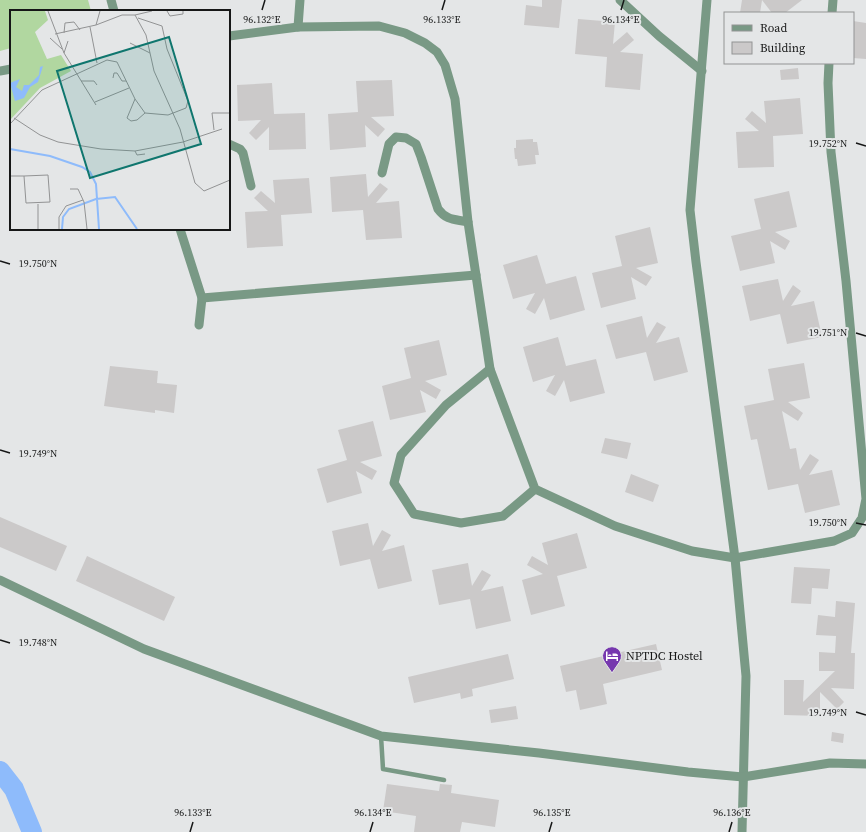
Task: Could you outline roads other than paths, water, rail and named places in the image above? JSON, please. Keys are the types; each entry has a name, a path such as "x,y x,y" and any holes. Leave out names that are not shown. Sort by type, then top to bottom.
{"street":[{"path":"111,0 114,10"},
{"path":"298,27 300,0"},
{"path":"620,0 659,36 702,71"},
{"path":"707,0 690,210 735,558 746,676 742,832"},
{"path":"832,12 833,0"},
{"path":"230,36 298,27 379,26 405,33 425,43 437,52 445,64 455,99 468,222 490,369 536,489 615,526 692,551 735,558 834,541 852,533 862,518 866,499 846,280 831,152 828,83 829,64"},
{"path":"0,71 10,69"},
{"path":"382,173 389,144 396,137 406,138 416,144 438,209 443,215 449,218 468,222"},
{"path":"230,144 240,149 244,154 251,186"},
{"path":"180,230 202,298 199,325"},
{"path":"202,298 476,275"},
{"path":"490,369 446,405 401,456 394,483 414,514 461,523 503,516 536,489"},
{"path":"0,580 144,649 381,736 539,753 688,772 743,777 830,763 866,764"}],"lane":[{"path":"381,736 383,769 444,780"}],"waterway":[{"path":"0,771 14,789 32,832"}],"place":[{"name":"NPTDC Hostel","path":"612,673"}]}
